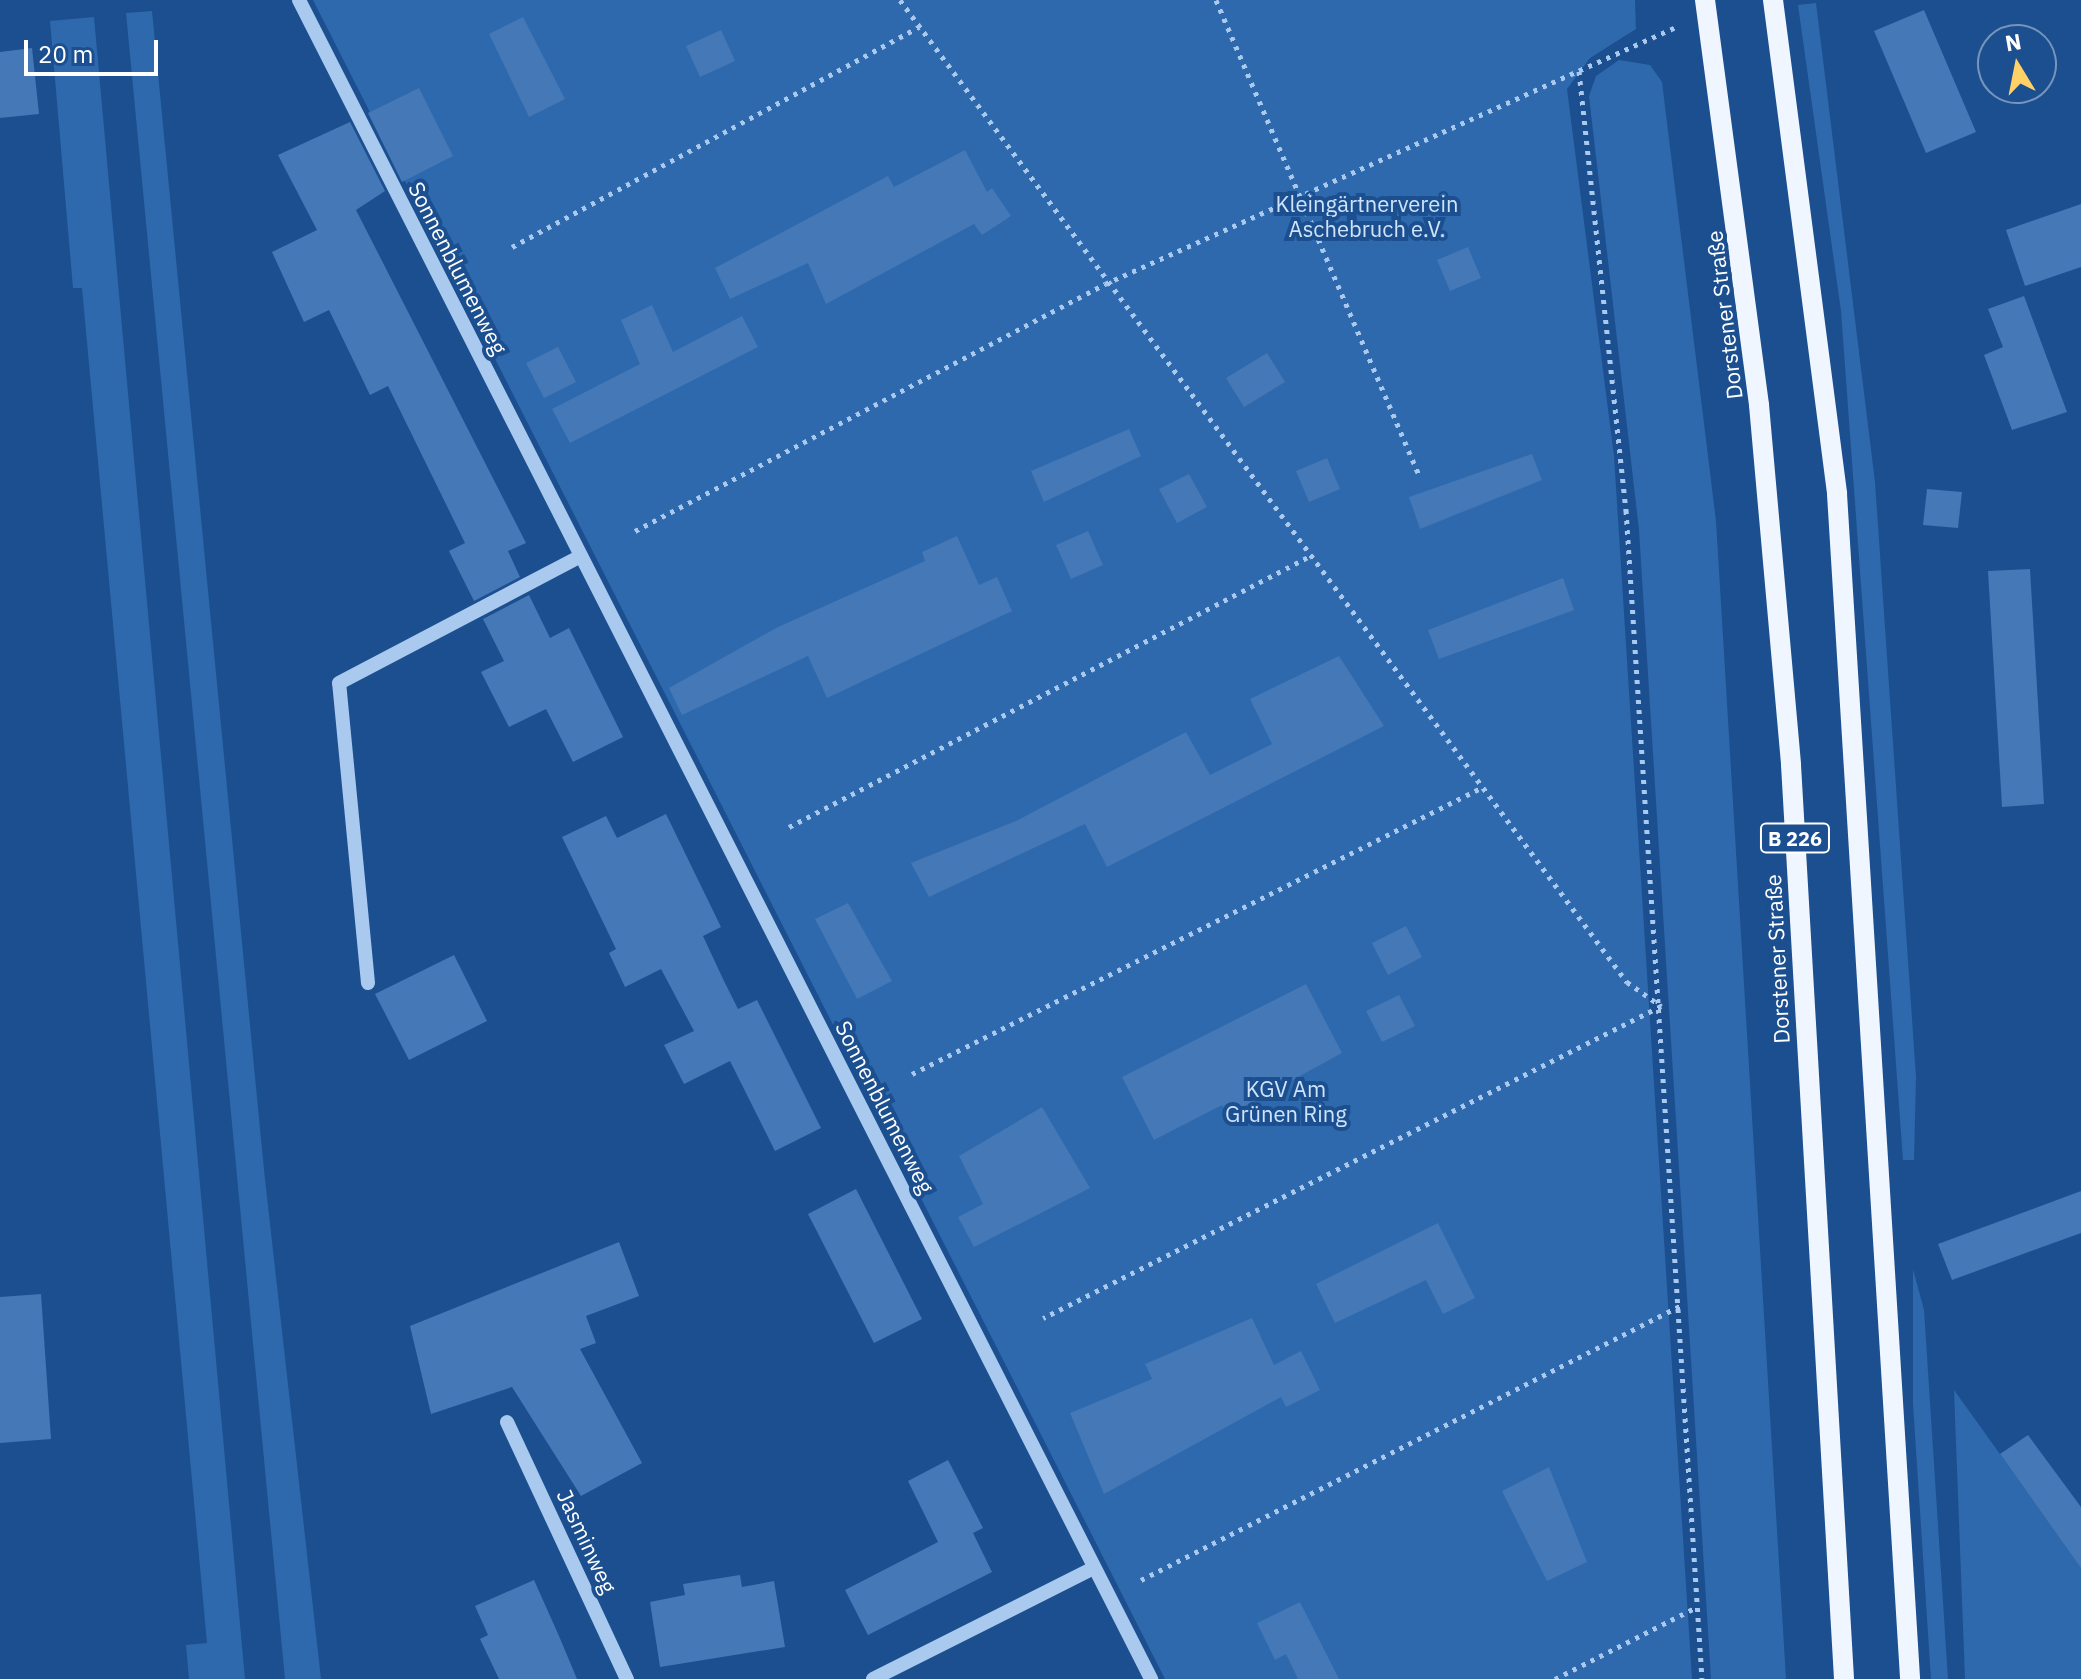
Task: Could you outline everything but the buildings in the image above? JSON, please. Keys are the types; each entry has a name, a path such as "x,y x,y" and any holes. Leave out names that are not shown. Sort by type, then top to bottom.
{"main road":[{"name":"Dorstener Straße","path":"1705,0 1759,405 1791,765 1844,1679"},
{"name":"B 226","path":"1773,0 1837,494 1910,1679"}],"street":[{"name":"Sonnenblumenweg","path":"299,0 1151,1679"},
{"path":"368,983 339,683 581,556"},
{"name":"Jasminweg","path":"507,1422 627,1679"},
{"path":"873,1679 1094,1568"}],"path":[{"path":"900,0 1105,284 1627,982 1661,1006"},
{"path":"1216,0 1419,475"},
{"path":"635,531 1105,284 1686,23"},
{"path":"512,247 919,27"},
{"path":"1579,71 1626,510 1661,1006 1702,1679"},
{"path":"789,827 1310,556"},
{"path":"912,1074 1483,787"},
{"path":"1043,1318 1661,1006"},
{"path":"1141,1580 1680,1306"},
{"path":"1555,1679 1697,1607"}],"green space":[{"name":"KGV Am Grünen Ring","path":"313,0 1635,0 1636,29 1590,58 1567,89 1614,456 1692,1679 1165,1679"},
{"path":"1816,3 1875,482 1916,1077 1914,1160 1903,1160 1841,311 1798,5"},
{"path":"152,11 264,1170 321,1679 285,1679 126,13"},
{"path":"94,17 245,1679 189,1679 186,1645 207,1643 82,288 73,288 50,21"},
{"path":"1619,60 1650,65 1662,82 1716,521 1786,1679 1711,1679 1639,530 1589,96 1596,76"},
{"path":"1913,1269 1924,1310 1948,1679 1931,1679 1913,1404"},
{"path":"1954,1390 2081,1567 2081,1679 1965,1679"}],"park label":[{"name":"Kleingärtnerverein Aschebruch e.V.","path":"1367,216"}]}
